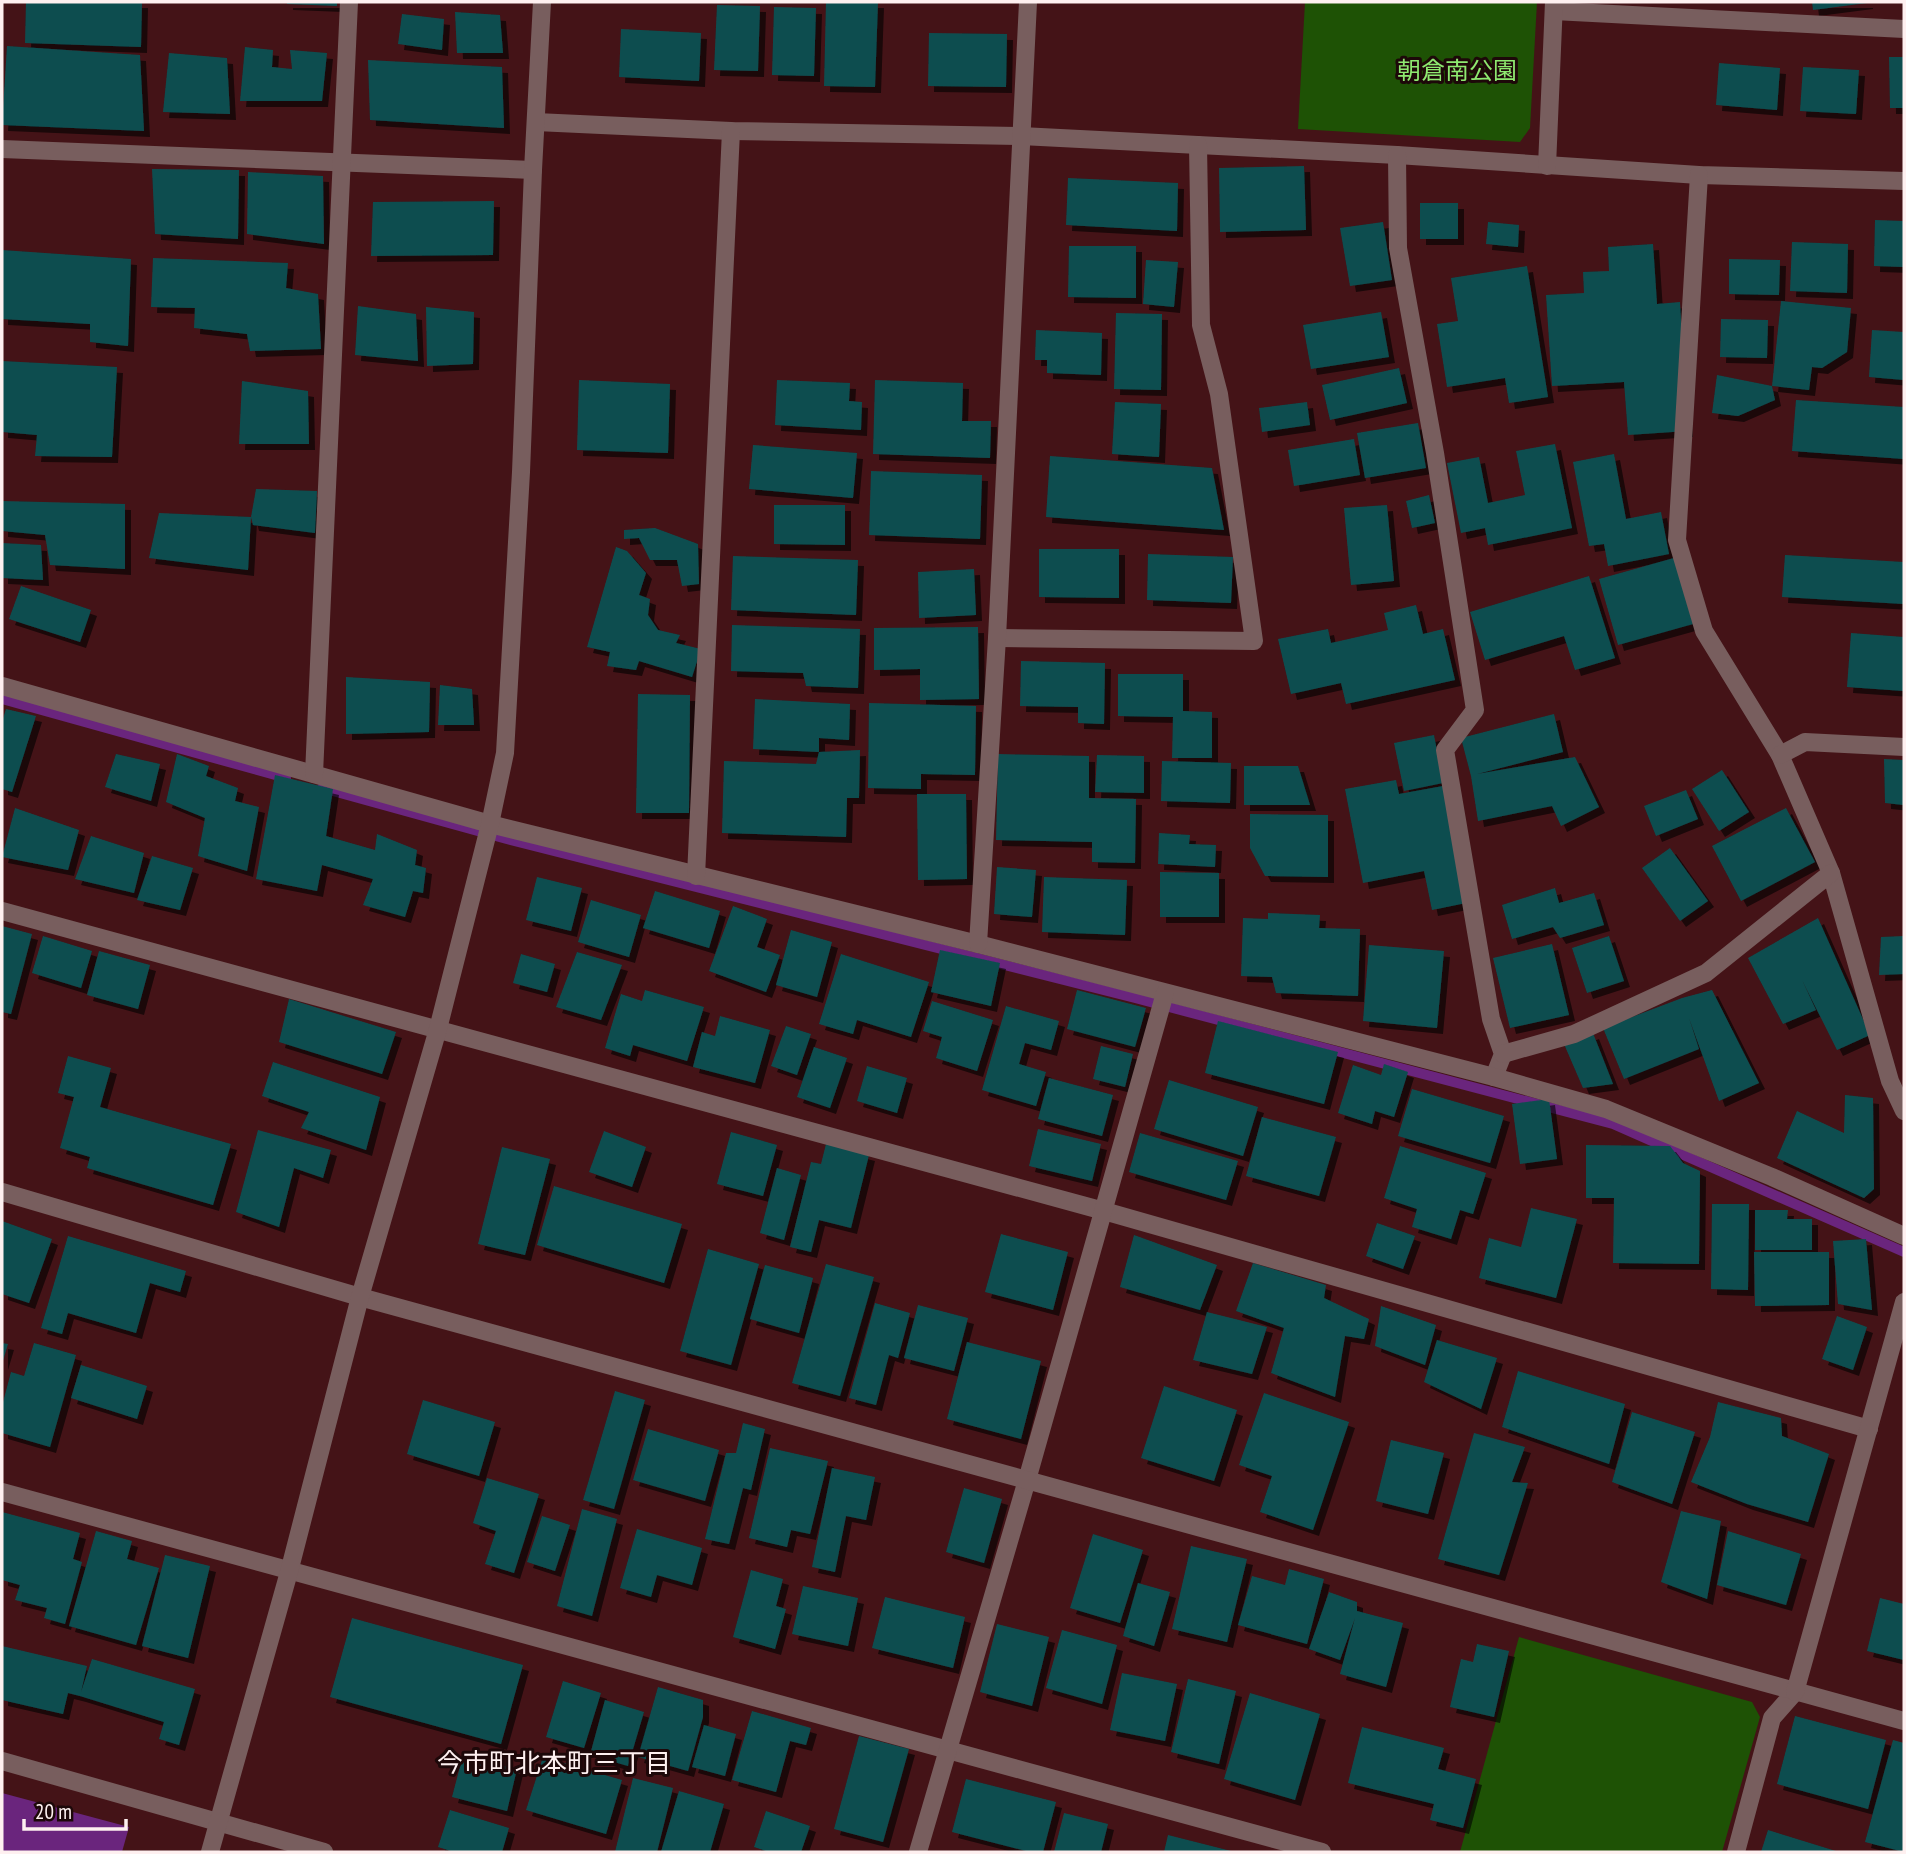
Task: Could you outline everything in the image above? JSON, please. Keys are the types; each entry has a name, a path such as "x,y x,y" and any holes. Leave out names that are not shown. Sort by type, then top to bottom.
{"street":[{"path":"314,774 349,2"},
{"path":"209,1852 289,1572 359,1297 438,1029 490,824 505,753 521,472 542,2"},
{"path":"978,944 997,638 1028,2"},
{"path":"1547,166 1554,7 1904,29"},
{"path":"536,122 732,131 1021,136 1397,155 1699,175 1904,181"},
{"path":"696,876 732,131"},
{"path":"997,638 1254,641 1220,394 1201,325 1198,145"},
{"path":"2,149 533,170"},
{"path":"1397,155 1398,248 1435,453 1475,710 1446,750 1491,1019 1503,1054 1494,1077"},
{"path":"1699,175 1677,540 1704,631 1780,755 1831,873 1890,1081 1904,1111"},
{"path":"2,686 490,824 978,944 1494,1077 1606,1109 1772,1177 1904,1236"},
{"path":"1780,755 1805,742 1904,747"},
{"path":"1503,1054 1574,1034 1706,973 1831,873"},
{"path":"2,911 1104,1211 1869,1429"},
{"path":"918,1852 1166,993"},
{"path":"2,1192 359,1297 1904,1721"},
{"path":"1736,1852 1772,1718 1795,1692 1904,1302"},
{"path":"2,1492 1322,1852"},
{"path":"2,1761 324,1852"}],"green space":[{"name":"朝倉南公園","path":"1305,2 1537,2 1530,128 1520,142 1298,129"},
{"path":"1519,1637 1752,1702 1760,1717 1722,1852 1460,1852"}],"shaded area":[{"path":"2,1793 129,1827 122,1852 2,1852"}],"building":[{"path":"26,2 142,2 141,47 25,43"},
{"path":"337,2 337,6 287,4"},
{"path":"826,2 878,2 875,87 824,86"},
{"path":"1812,2 1867,2 1867,3 1813,10"},
{"path":"717,5 760,6 758,71 714,70"},
{"path":"774,7 816,8 814,76 772,75"},
{"path":"455,12 500,15 503,53 457,53"},
{"path":"402,14 444,19 442,50 398,44"},
{"path":"621,29 701,33 699,81 619,77"},
{"path":"929,33 1007,34 1006,87 928,86"},
{"path":"7,46 140,55 144,131 2,125"},
{"path":"245,47 273,50 272,67 292,69 290,50 327,53 322,101 240,101"},
{"path":"169,53 227,58 230,114 163,112"},
{"path":"1889,57 1904,57 1904,108 1890,108"},
{"path":"368,60 502,67 504,128 370,120"},
{"path":"1719,63 1780,68 1777,110 1716,105"},
{"path":"1803,67 1859,70 1856,114 1800,111"},
{"path":"1304,166 1306,230 1220,232 1219,168"},
{"path":"152,169 239,170 238,239 155,234"},
{"path":"248,172 323,176 324,244 247,234"},
{"path":"1068,178 1178,183 1177,231 1066,225"},
{"path":"494,201 493,255 371,256 373,202"},
{"path":"1420,203 1458,203 1458,239 1420,239"},
{"path":"1875,220 1904,221 1904,267 1874,266"},
{"path":"1383,222 1392,280 1350,286 1340,228"},
{"path":"1488,222 1519,225 1518,247 1486,244"},
{"path":"1792,242 1848,244 1847,293 1790,291"},
{"path":"1653,244 1657,304 1680,302 1687,431 1628,435 1624,382 1552,386 1546,295 1584,293 1583,272 1609,271 1608,247"},
{"path":"1069,246 1136,246 1136,298 1068,297"},
{"path":"2,250 131,259 128,346 90,342 90,324 2,319"},
{"path":"153,258 288,263 286,288 318,294 321,349 250,351 247,334 194,328 195,308 151,307"},
{"path":"1729,259 1780,260 1779,295 1729,294"},
{"path":"1146,260 1178,262 1174,307 1143,304"},
{"path":"1527,266 1548,397 1509,403 1505,378 1447,387 1437,324 1458,321 1451,278"},
{"path":"1781,301 1851,308 1847,352 1822,368 1812,367 1809,390 1772,386"},
{"path":"358,306 416,314 418,361 355,355"},
{"path":"426,307 474,312 473,364 427,366"},
{"path":"1381,312 1389,357 1311,369 1303,325"},
{"path":"1116,313 1162,314 1161,390 1114,389"},
{"path":"1721,319 1768,320 1767,358 1720,357"},
{"path":"1036,330 1102,333 1101,375 1047,373 1047,360 1035,360"},
{"path":"1872,330 1904,332 1904,380 1869,377"},
{"path":"2,361 117,367 112,457 35,456 37,435 2,432"},
{"path":"1399,368 1407,403 1330,420 1322,385"},
{"path":"1717,375 1772,386 1775,400 1738,416 1712,413"},
{"path":"579,380 670,384 668,453 577,450"},
{"path":"777,380 850,383 849,401 862,402 861,430 775,425"},
{"path":"875,380 963,383 962,421 991,421 990,458 873,454"},
{"path":"242,381 308,391 309,444 239,444"},
{"path":"1796,400 1904,407 1904,459 1792,451"},
{"path":"1115,402 1161,404 1159,457 1112,454"},
{"path":"1307,402 1310,425 1262,432 1259,408"},
{"path":"1418,423 1426,468 1365,478 1357,433"},
{"path":"1354,439 1360,475 1294,486 1288,450"},
{"path":"1555,444 1572,528 1488,545 1485,528 1461,533 1447,463 1479,457 1488,503 1525,495 1516,451"},
{"path":"753,445 857,453 853,498 749,489"},
{"path":"1614,454 1626,519 1661,512 1669,554 1608,566 1604,544 1589,546 1573,462"},
{"path":"1050,456 1212,468 1224,530 1046,517"},
{"path":"871,471 982,475 980,539 869,535"},
{"path":"256,489 317,491 315,533 253,525 251,517"},
{"path":"1429,495 1435,523 1412,528 1406,501"},
{"path":"2,501 125,504 125,569 50,565 45,535 2,531"},
{"path":"774,505 845,505 845,545 774,544"},
{"path":"1387,505 1394,581 1351,585 1344,508"},
{"path":"159,513 251,517 248,570 149,558"},
{"path":"655,528 698,544 699,584 682,586 677,560 650,560 639,538 624,539 624,530"},
{"path":"2,543 41,545 43,580 2,578"},
{"path":"616,547 627,551 646,573 639,595 650,599 648,615 658,630 680,635 676,643 701,649 692,677 639,661 636,670 607,666 610,652 587,647"},
{"path":"1039,549 1119,549 1119,598 1039,597"},
{"path":"1148,554 1233,557 1231,603 1147,600"},
{"path":"1785,555 1904,562 1904,604 1782,597"},
{"path":"733,556 858,560 856,615 731,610"},
{"path":"1674,558 1693,624 1618,645 1599,579"},
{"path":"974,569 976,615 919,618 918,572"},
{"path":"1589,576 1615,658 1575,670 1564,636 1485,660 1470,612"},
{"path":"21,586 91,610 80,642 9,619"},
{"path":"1416,605 1423,634 1443,629 1455,680 1346,704 1341,683 1291,694 1278,639 1328,629 1331,643 1388,630 1384,613"},
{"path":"732,625 860,629 858,688 806,686 803,673 731,671"},
{"path":"978,627 979,699 920,700 920,669 874,670 874,628"},
{"path":"1851,633 1904,637 1904,691 1847,687"},
{"path":"1021,661 1105,663 1104,724 1078,723 1078,707 1020,706"},
{"path":"1118,674 1183,674 1183,711 1212,712 1212,758 1172,758 1173,717 1118,716"},
{"path":"346,677 430,682 429,732 346,734"},
{"path":"440,685 472,689 474,725 438,725"},
{"path":"638,694 690,695 689,813 636,813"},
{"path":"755,699 850,704 849,740 819,738 819,752 753,749"},
{"path":"869,703 976,706 975,775 921,774 921,789 868,788"},
{"path":"6,709 36,716 12,792 2,789 2,722"},
{"path":"1554,714 1563,752 1477,774 1575,757 1599,807 1561,826 1552,806 1478,821 1471,776 1461,738"},
{"path":"1434,735 1443,783 1404,791 1394,743"},
{"path":"860,750 859,798 847,798 846,837 722,833 724,761 816,764 819,752"},
{"path":"116,754 160,764 151,801 105,787"},
{"path":"177,754 209,766 206,776 238,788 235,801 259,807 247,871 198,856 205,818 166,802"},
{"path":"998,754 1089,756 1089,798 1136,799 1135,863 1092,862 1092,842 996,840"},
{"path":"1097,755 1144,756 1144,793 1095,792"},
{"path":"1884,759 1904,760 1904,805 1885,803"},
{"path":"1162,761 1231,763 1230,803 1161,801"},
{"path":"1244,766 1298,766 1310,805 1244,805"},
{"path":"1722,770 1749,812 1719,831 1692,789"},
{"path":"275,775 333,789 326,836 375,850 377,834 417,850 415,865 426,868 423,893 413,891 405,917 363,905 373,879 322,865 317,891 256,879"},
{"path":"1396,780 1399,794 1443,786 1466,903 1432,910 1424,871 1363,883 1345,789"},
{"path":"1686,790 1698,819 1656,836 1644,806"},
{"path":"917,794 966,794 967,879 918,880"},
{"path":"15,808 79,830 68,870 2,857"},
{"path":"1786,808 1815,862 1741,901 1712,846"},
{"path":"1250,814 1328,815 1328,877 1265,876 1250,848"},
{"path":"1159,833 1190,835 1189,844 1216,845 1215,867 1158,864"},
{"path":"91,836 144,853 134,893 75,879"},
{"path":"1670,848 1708,901 1680,921 1642,868"},
{"path":"152,856 193,868 180,910 137,900"},
{"path":"997,867 1036,870 1032,917 994,914"},
{"path":"1160,872 1219,873 1219,917 1160,917"},
{"path":"537,877 582,888 571,931 526,920"},
{"path":"1044,877 1127,880 1125,935 1042,932"},
{"path":"1555,888 1559,903 1594,893 1604,925 1560,938 1553,927 1512,939 1502,905"},
{"path":"655,891 720,911 709,948 643,928"},
{"path":"591,900 641,915 629,957 578,942"},
{"path":"733,906 767,919 757,947 780,955 766,992 709,971"},
{"path":"1268,913 1320,915 1319,928 1360,929 1358,996 1276,993 1272,977 1241,976 1243,918 1268,919"},
{"path":"1818,918 1870,1035 1837,1050 1802,980 1816,1010 1783,1024 1748,958"},
{"path":"2,926 32,934 11,1014 2,1012"},
{"path":"791,930 832,942 817,997 776,985"},
{"path":"43,936 92,951 81,988 32,973"},
{"path":"1609,936 1624,981 1587,993 1572,948"},
{"path":"1904,936 1904,974 1879,975 1881,937"},
{"path":"1552,944 1569,1015 1510,1028 1493,958"},
{"path":"1369,945 1444,951 1437,1028 1363,1021"},
{"path":"940,950 1000,963 991,1006 931,992"},
{"path":"99,951 150,965 138,1009 87,995"},
{"path":"577,952 622,965 601,1020 556,1007"},
{"path":"521,954 555,964 547,992 513,983"},
{"path":"841,954 929,982 911,1037 857,1020 853,1034 819,1024"},
{"path":"645,990 704,1007 687,1061 633,1045 630,1056 605,1048 621,994 642,1001"},
{"path":"1077,990 1146,1008 1135,1047 1067,1029"},
{"path":"1712,990 1759,1083 1719,1101 1689,1018 1699,1049 1624,1079 1603,1028 1682,998"},
{"path":"289,999 396,1032 382,1074 279,1042"},
{"path":"932,1001 993,1020 977,1071 936,1058 942,1037 923,1031"},
{"path":"1006,1006 1059,1021 1051,1050 1025,1043 1019,1064 1046,1072 1036,1106 982,1090"},
{"path":"720,1016 770,1030 755,1083 693,1067 702,1032 715,1036"},
{"path":"1218,1021 1338,1052 1324,1104 1205,1073"},
{"path":"786,1026 811,1034 797,1075 771,1066"},
{"path":"1593,1033 1613,1084 1583,1088 1564,1044"},
{"path":"1101,1046 1133,1054 1125,1087 1093,1079"},
{"path":"814,1047 847,1058 830,1108 797,1097"},
{"path":"68,1056 111,1068 100,1107 231,1144 213,1205 87,1168 90,1157 60,1148 74,1097 58,1093"},
{"path":"273,1062 380,1097 366,1150 301,1128 309,1112 262,1096"},
{"path":"1384,1064 1408,1072 1394,1117 1375,1111 1372,1124 1338,1113 1353,1065 1381,1075"},
{"path":"867,1066 907,1078 897,1113 857,1101"},
{"path":"1049,1078 1113,1095 1102,1136 1038,1119"},
{"path":"1169,1080 1258,1107 1243,1156 1154,1129"},
{"path":"1412,1089 1504,1116 1490,1163 1398,1136"},
{"path":"1845,1095 1873,1098 1874,1189 1864,1198 1777,1158 1797,1111 1844,1133"},
{"path":"1549,1099 1557,1159 1520,1164 1512,1104"},
{"path":"1262,1117 1336,1137 1319,1196 1246,1176"},
{"path":"1038,1129 1101,1144 1092,1181 1029,1166"},
{"path":"258,1130 331,1150 323,1178 294,1168 279,1227 236,1212"},
{"path":"604,1131 646,1147 632,1187 589,1172"},
{"path":"731,1132 777,1145 763,1196 717,1184"},
{"path":"1140,1133 1238,1161 1226,1200 1129,1172"},
{"path":"826,1144 869,1155 851,1228 819,1220 811,1252 790,1247 811,1162 821,1164"},
{"path":"1586,1145 1670,1146 1683,1163 1700,1171 1699,1264 1613,1263 1614,1198 1586,1198"},
{"path":"1400,1146 1486,1173 1473,1214 1460,1210 1451,1239 1412,1227 1417,1209 1384,1198"},
{"path":"502,1147 550,1159 525,1255 478,1244"},
{"path":"777,1168 801,1175 784,1240 760,1233"},
{"path":"554,1186 682,1224 664,1283 537,1245"},
{"path":"1712,1204 1749,1204 1748,1290 1711,1289"},
{"path":"1531,1208 1577,1219 1556,1298 1479,1278 1489,1238 1521,1247"},
{"path":"1755,1210 1788,1210 1787,1219 1812,1219 1812,1250 1755,1250"},
{"path":"2,1221 52,1239 29,1303 2,1294"},
{"path":"1377,1223 1415,1236 1403,1269 1366,1256"},
{"path":"1001,1234 1068,1252 1053,1310 985,1292"},
{"path":"1134,1235 1217,1265 1200,1310 1120,1287"},
{"path":"68,1236 186,1271 180,1292 150,1283 136,1333 68,1313 62,1334 41,1328"},
{"path":"1866,1239 1872,1310 1838,1304 1833,1241"},
{"path":"708,1249 759,1264 731,1365 680,1351"},
{"path":"1754,1252 1829,1252 1829,1305 1755,1306"},
{"path":"1253,1263 1326,1285 1324,1298 1369,1319 1364,1339 1345,1336 1335,1397 1271,1373 1284,1328 1236,1311"},
{"path":"826,1264 874,1277 840,1396 792,1383"},
{"path":"765,1265 813,1278 799,1333 750,1319"},
{"path":"875,1303 910,1313 898,1358 889,1355 876,1405 849,1398"},
{"path":"918,1305 968,1318 954,1371 904,1358"},
{"path":"1381,1306 1436,1325 1425,1365 1375,1346"},
{"path":"1207,1312 1267,1327 1252,1374 1193,1360"},
{"path":"1837,1316 1867,1327 1853,1370 1822,1359"},
{"path":"1437,1340 1497,1358 1481,1409 1424,1382"},
{"path":"967,1342 1041,1361 1021,1439 947,1419"},
{"path":"2,1343 8,1344 2,1364"},
{"path":"34,1343 76,1355 50,1447 2,1433 2,1406 11,1372 24,1376"},
{"path":"81,1365 147,1386 137,1419 71,1398"},
{"path":"1518,1371 1625,1404 1609,1464 1502,1427"},
{"path":"1164,1386 1237,1410 1214,1481 1141,1458"},
{"path":"615,1391 645,1400 614,1509 583,1500"},
{"path":"1264,1393 1349,1422 1313,1530 1260,1512 1272,1476 1239,1465"},
{"path":"423,1400 495,1422 479,1476 407,1454"},
{"path":"1718,1402 1781,1418 1782,1436 1829,1454 1808,1522 1747,1504 1691,1482 1710,1437"},
{"path":"1632,1412 1695,1432 1672,1504 1612,1482"},
{"path":"743,1423 765,1429 751,1490 743,1488 729,1544 705,1539 726,1453 736,1453"},
{"path":"648,1429 719,1450 705,1501 633,1480"},
{"path":"1474,1433 1525,1447 1512,1482 1528,1483 1499,1575 1438,1559"},
{"path":"1391,1440 1444,1453 1428,1514 1376,1501"},
{"path":"770,1448 828,1461 810,1534 791,1530 787,1547 749,1538"},
{"path":"832,1468 875,1477 866,1520 846,1516 835,1572 812,1567"},
{"path":"487,1478 539,1494 514,1573 485,1564 496,1531 473,1523"},
{"path":"964,1488 1002,1499 984,1563 946,1552"},
{"path":"582,1509 617,1519 592,1616 557,1606"},
{"path":"1681,1511 1721,1521 1707,1599 1661,1582"},
{"path":"2,1512 80,1533 73,1559 82,1562 65,1624 44,1618 47,1608 15,1600 20,1585 2,1580"},
{"path":"542,1516 570,1525 555,1571 527,1562"},
{"path":"637,1529 702,1548 692,1585 657,1575 651,1597 620,1588"},
{"path":"96,1531 132,1541 127,1559 159,1568 136,1645 69,1626"},
{"path":"1728,1531 1801,1554 1786,1605 1717,1585"},
{"path":"1093,1534 1143,1550 1120,1623 1070,1608"},
{"path":"1191,1546 1247,1559 1227,1642 1172,1629"},
{"path":"165,1555 210,1566 188,1658 142,1646"},
{"path":"1289,1569 1324,1579 1307,1644 1238,1625 1252,1576 1285,1585"},
{"path":"751,1570 783,1579 776,1606 786,1609 775,1649 733,1637"},
{"path":"1138,1583 1170,1592 1154,1646 1123,1636"},
{"path":"803,1586 858,1598 848,1646 792,1634"},
{"path":"1329,1592 1357,1602 1357,1611 1403,1623 1386,1687 1340,1674 1355,1618 1340,1660 1309,1649"},
{"path":"885,1597 965,1617 953,1668 872,1648"},
{"path":"1880,1598 1904,1604 1904,1660 1867,1651"},
{"path":"352,1618 523,1665 501,1744 330,1697"},
{"path":"997,1624 1049,1637 1032,1706 980,1692"},
{"path":"1062,1630 1117,1645 1102,1704 1046,1688"},
{"path":"1477,1644 1509,1651 1494,1717 1450,1707 1461,1659 1473,1662"},
{"path":"2,1646 87,1666 81,1692 92,1659 195,1689 179,1745 159,1739 164,1722 80,1696 68,1693 63,1714 2,1700"},
{"path":"1122,1673 1177,1684 1165,1741 1110,1730"},
{"path":"1188,1679 1236,1691 1219,1764 1171,1752"},
{"path":"563,1681 601,1693 584,1748 546,1737"},
{"path":"658,1687 703,1700 703,1717 688,1771 638,1757"},
{"path":"1250,1693 1320,1714 1295,1800 1224,1779"},
{"path":"605,1700 644,1712 628,1766 590,1755"},
{"path":"752,1711 811,1728 806,1745 790,1741 776,1792 732,1780"},
{"path":"1795,1716 1886,1740 1868,1809 1777,1784"},
{"path":"704,1725 736,1734 725,1776 692,1767"},
{"path":"1362,1727 1444,1748 1438,1769 1476,1779 1463,1828 1430,1820 1434,1804 1348,1783"},
{"path":"859,1736 909,1749 883,1842 834,1829"},
{"path":"1893,1740 1904,1743 1904,1852 1865,1842"},
{"path":"463,1755 517,1769 507,1811 452,1797"},
{"path":"543,1757 622,1780 606,1834 526,1810"},
{"path":"633,1778 673,1788 657,1852 615,1852"},
{"path":"966,1779 1056,1802 1043,1852 1030,1852 952,1832"},
{"path":"679,1791 724,1804 710,1852 661,1852"},
{"path":"450,1810 509,1828 502,1852 454,1852 438,1847"},
{"path":"766,1811 810,1826 801,1852 769,1852 754,1847"},
{"path":"1064,1813 1108,1824 1101,1852 1054,1852"},
{"path":"1768,1830 1839,1852 1761,1852"},
{"path":"1168,1835 1231,1851 1164,1852"}],"waterway":[{"path":"2,699 286,778"},
{"path":"322,788 503,838 1135,998 1613,1124 1904,1252"}],"district":[{"name":"今市町北本町三丁目","path":"554,1762"}]}
